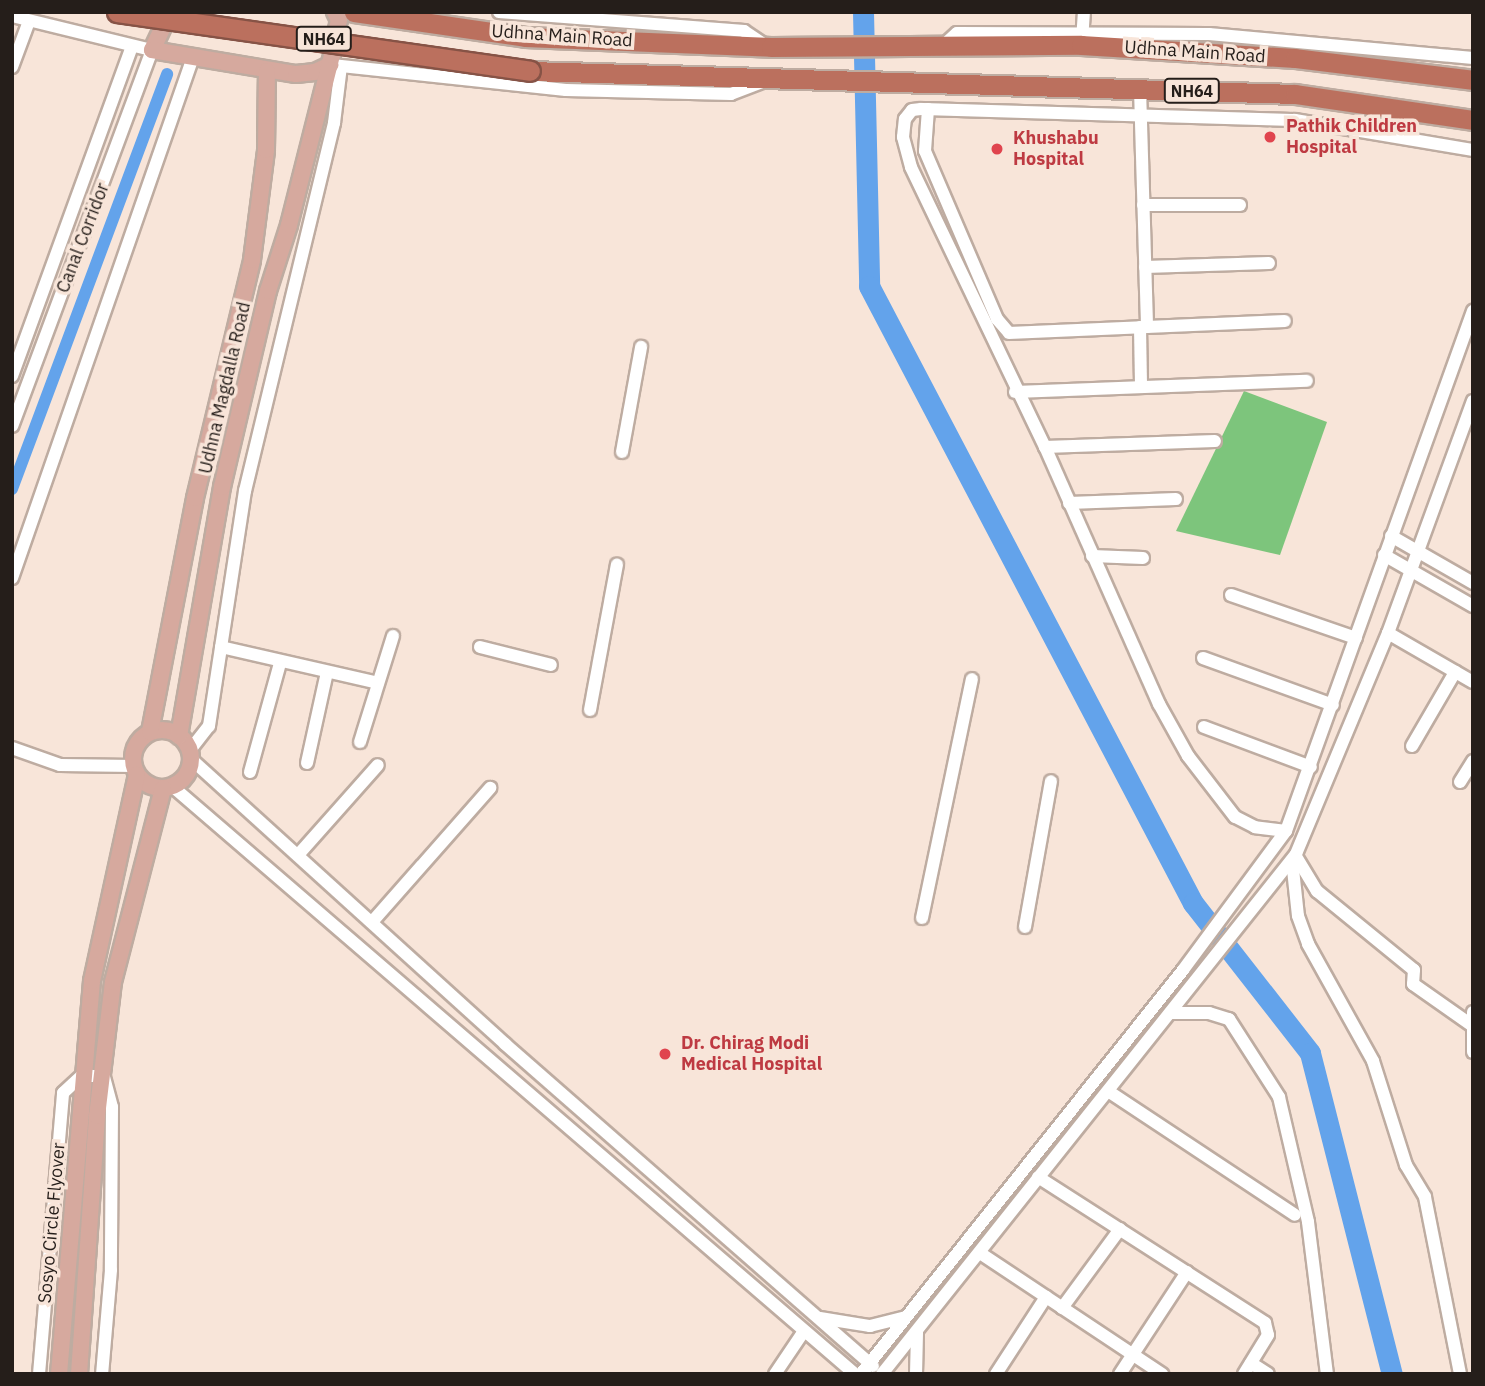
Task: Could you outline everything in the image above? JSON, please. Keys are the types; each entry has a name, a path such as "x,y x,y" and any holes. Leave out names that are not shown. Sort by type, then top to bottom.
{"highway":[{"name":"NH64","path":"117,12 530,71 1295,94 1473,120"},
{"name":"Udhna Main Road","path":"354,12 525,37 769,47 1082,38 1295,58 1473,80"}],"main road":[{"path":"170,12 152,50 192,60 306,75 334,62"},
{"name":"Udhna Magdalla Road","path":"179,736 222,486 268,291 334,62 339,20 335,12"},
{"path":"167,787 135,770 136,746 150,732 195,498 254,249 266,150 267,71"},
{"path":"104,1077 113,982 167,787 186,776 190,754 179,736 150,732"},
{"name":"Sosyo Circle Flyover","path":"59,1374 92,981 135,770"},
{"name":"Sosyo Circle Flyover","path":"79,1374 97,1116 104,1077"}],"street":[{"path":"499,12 744,31 769,47"},
{"path":"1084,12 1082,38 1209,34 1473,58"},
{"path":"12,16 152,50"},
{"path":"12,67 29,21"},
{"path":"12,376 132,46"},
{"name":"Canal Corridor","path":"12,426 152,50"},
{"path":"12,578 192,60"},
{"path":"769,80 731,93 566,90 334,62 334,123 245,491 209,726 190,754 372,922 817,1317 884,1373 1291,862 1388,633 1473,401"},
{"path":"1140,89 1145,267 1141,387"},
{"path":"928,109 926,151 1002,328 1017,335 1285,321"},
{"path":"1286,831 1255,827 1235,817 1188,756 911,167 903,137 905,119 912,110 928,109 1139,112 1295,120 1473,150"},
{"path":"1143,205 1240,205"},
{"path":"1145,267 1269,263"},
{"path":"861,1374 1183,970 1270,857 1286,831 1473,311"},
{"path":"622,452 641,347"},
{"path":"1015,392 1307,382"},
{"path":"1045,447 1215,441"},
{"path":"1069,503 1176,499"},
{"path":"1391,536 1473,583"},
{"path":"1384,555 1473,606"},
{"path":"1093,556 1143,558"},
{"path":"590,710 617,564"},
{"path":"1231,595 1356,638"},
{"path":"1388,633 1473,682"},
{"path":"360,742 393,636"},
{"path":"480,647 551,665"},
{"path":"221,648 378,683"},
{"path":"1203,659 1333,705"},
{"path":"250,772 280,663"},
{"path":"307,763 327,672"},
{"path":"1412,746 1455,672"},
{"path":"922,918 972,679"},
{"path":"1204,727 1311,767"},
{"path":"12,748 60,765 135,770"},
{"path":"1460,782 1473,761"},
{"path":"298,855 377,765"},
{"path":"1025,927 1051,781"},
{"path":"167,787 855,1374"},
{"path":"372,922 490,788"},
{"path":"1291,862 1317,891 1414,970 1413,984 1471,1018 1473,1052"},
{"path":"1291,862 1298,916 1308,944 1373,1061 1406,1165 1425,1197 1460,1374"},
{"path":"1170,1013 1209,1013 1229,1019 1279,1097 1308,1222 1327,1374"},
{"path":"40,1374 63,1093 82,1075 104,1077 113,1107 111,1270 102,1374"},
{"path":"1108,1091 1295,1216"},
{"path":"1038,1177 1265,1323 1268,1335 1247,1368 1268,1374"},
{"path":"1062,1308 1119,1229"},
{"path":"980,1253 1162,1374"},
{"path":"1120,1374 1187,1272"},
{"path":"996,1374 1046,1297"},
{"path":"817,1317 860,1326 906,1316"},
{"path":"775,1374 804,1331"},
{"path":"916,1374 917,1332"}],"green space":[{"path":"1244,391 1327,422 1280,555 1176,531"}],"waterway":[{"path":"863,12 869,286 1193,903 1310,1053 1392,1374"},
{"path":"12,489 167,74"}],"place":[{"name":"Pathik Children Hospital","path":"1270,137"},
{"name":"Khushabu Hospital","path":"997,149"},
{"name":"Dr. Chirag Modi Medical Hospital","path":"665,1054"}]}
